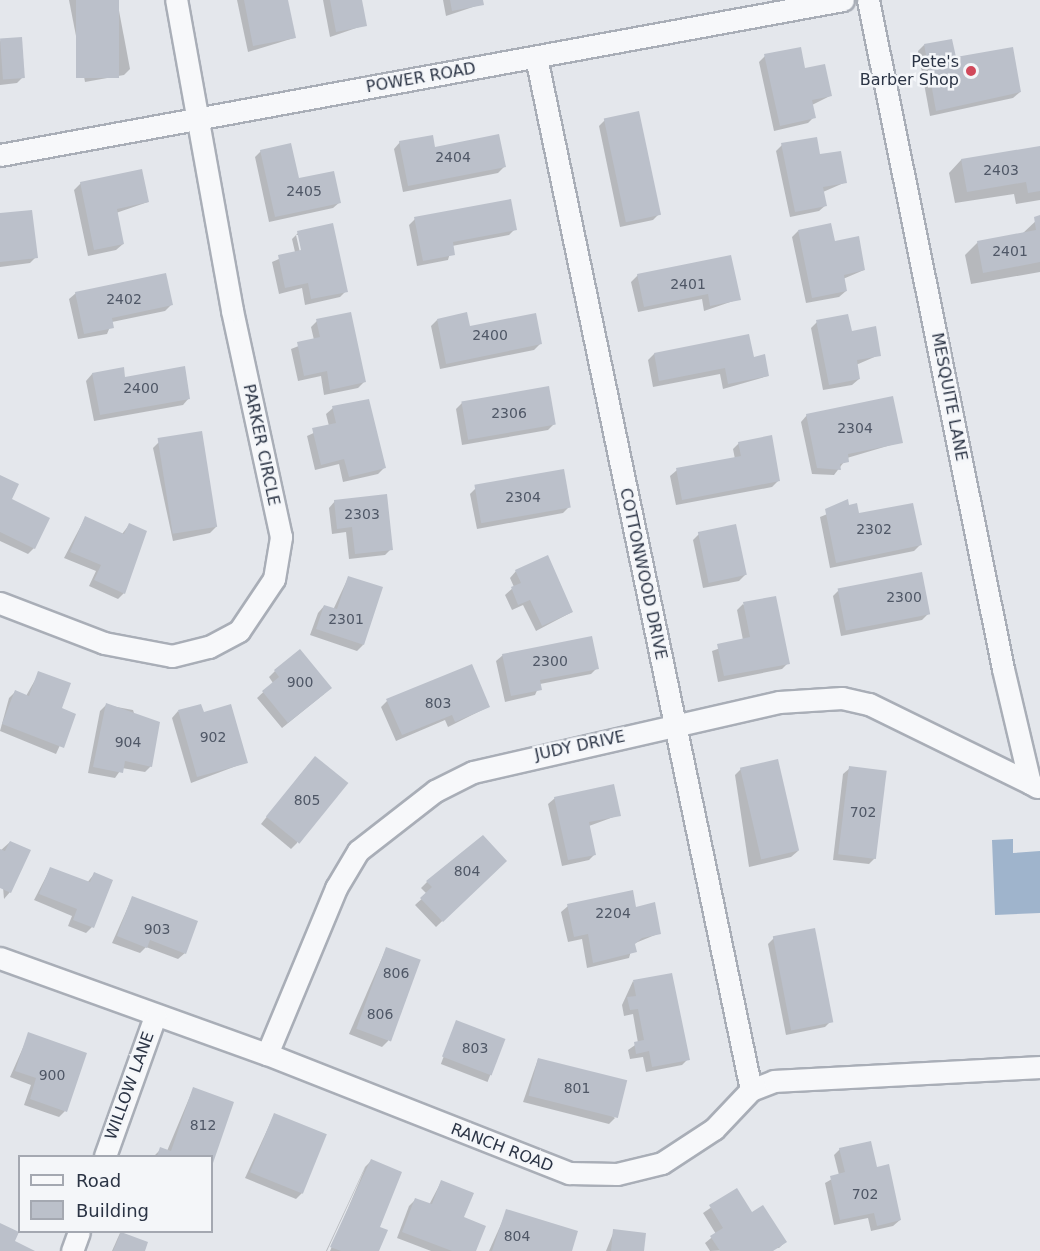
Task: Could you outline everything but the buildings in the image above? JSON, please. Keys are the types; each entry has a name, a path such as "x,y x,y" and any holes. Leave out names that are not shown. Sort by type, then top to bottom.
{"street":[{"name":"PARKER CIRCLE","path":"0,603 104,643 172,656 208,647 239,631 274,579 282,537 176,0"},
{"name":"POWER ROAD","path":"0,155 843,0"},
{"name":"MESQUITE LANE","path":"868,0 1035,786"},
{"name":"COTTONWOOD DRIVE","path":"536,57 751,1090"},
{"name":"JUDY DRIVE","path":"267,1054 336,888 358,851 398,818 473,772 779,702 842,698 869,704 1035,786"},
{"name":"RANCH ROAD","path":"0,958 155,1016 267,1054 546,1168 595,1175 640,1170 684,1151 751,1090 808,1076 1040,1067"},
{"name":"WILLOW LANE","path":"105,1155 155,1016"},
{"path":"72,1251 79,1233"}],"water":[{"path":"1013,839 1013,853 1040,851 1040,913 995,915 992,840"}],"place":[{"name":"Pete's Barber Shop","path":"971,71"}]}
